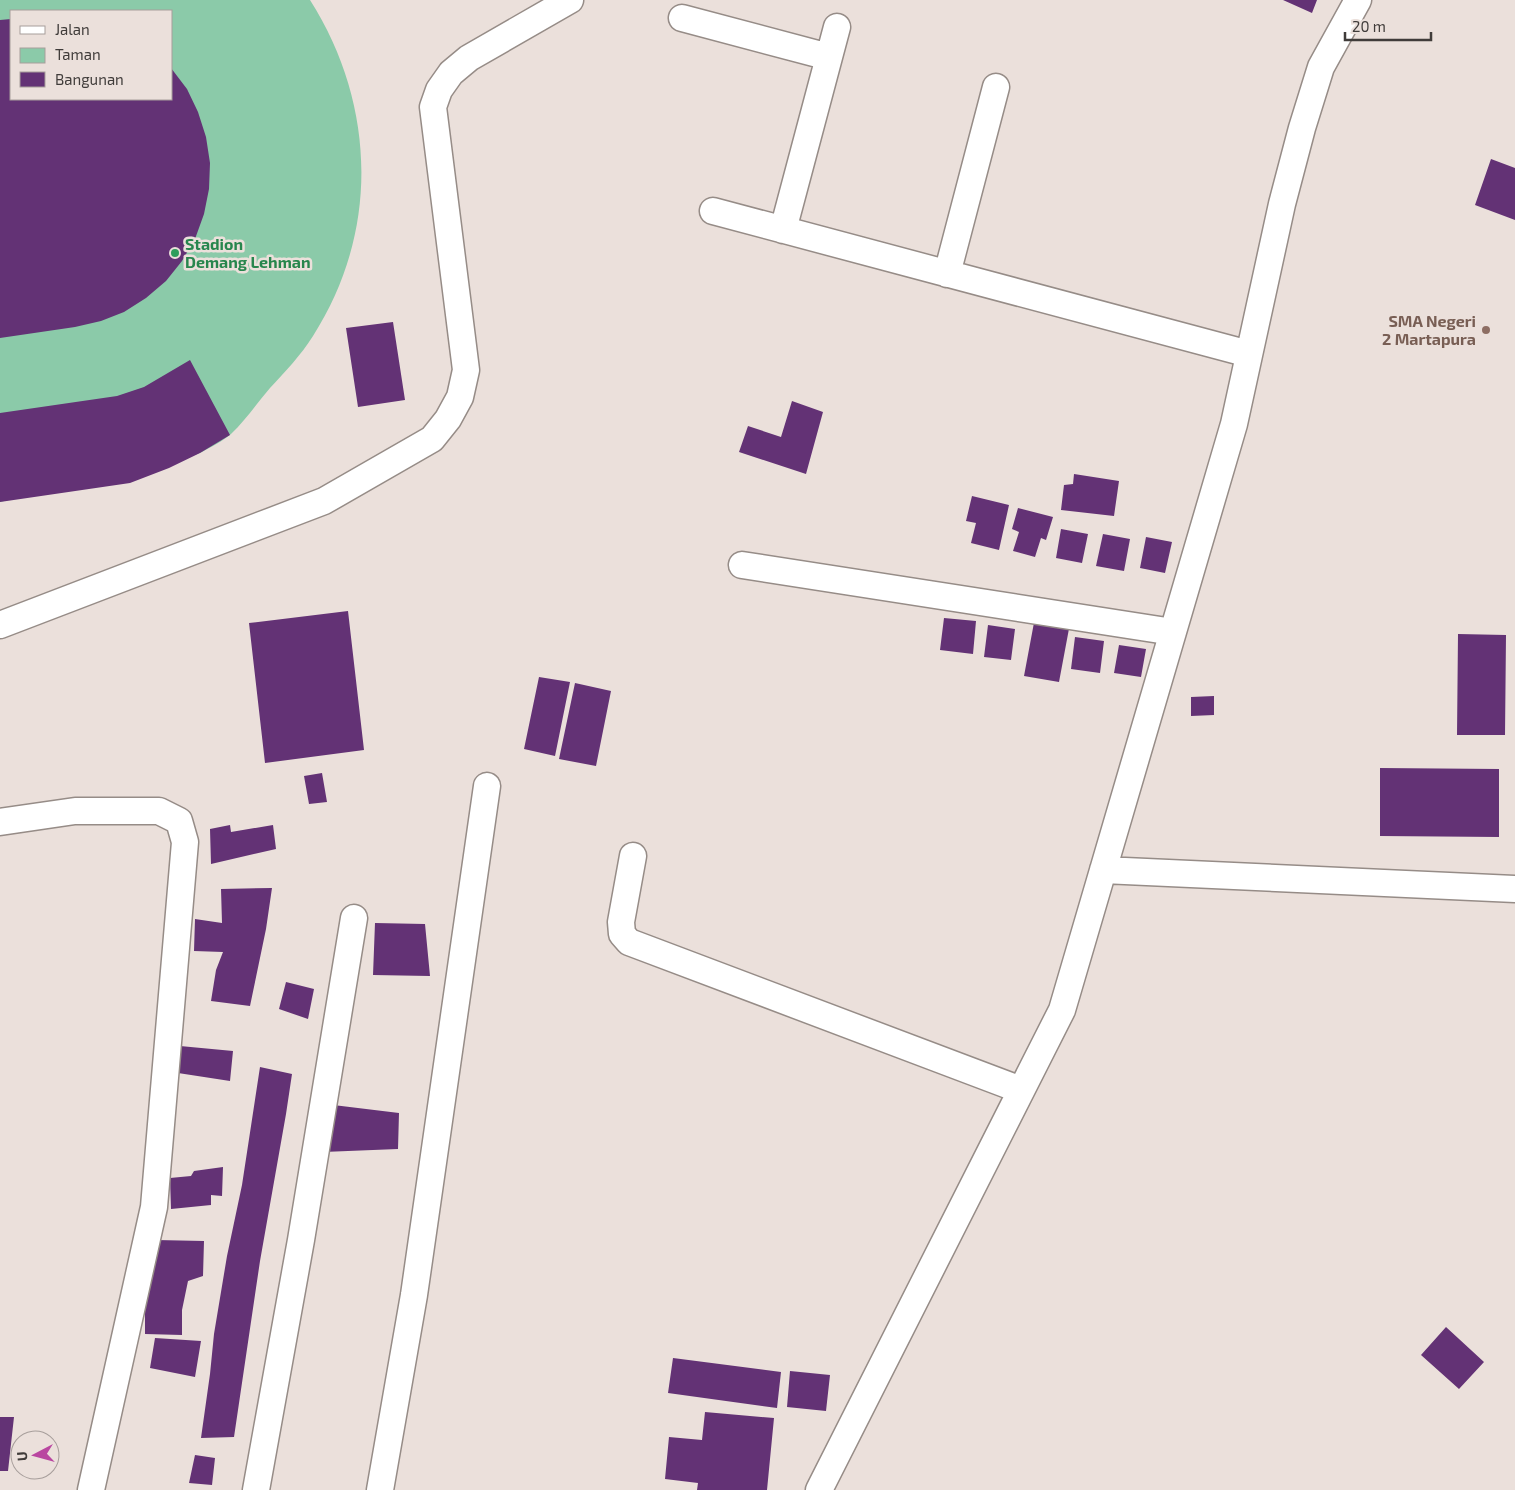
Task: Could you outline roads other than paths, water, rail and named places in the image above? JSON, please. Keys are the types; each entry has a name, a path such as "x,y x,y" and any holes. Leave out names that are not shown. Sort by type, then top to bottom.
{"street":[{"path":"0,625 324,501 432,439 448,420 460,397 466,370 433,107 439,90 451,73 469,58 570,0"},
{"path":"819,1490 1062,1010 1234,424 1282,204 1310,102 1321,67 1358,0"},
{"path":"682,18 829,57"},
{"path":"783,230 837,27"},
{"path":"947,274 996,87"},
{"path":"713,211 1249,354"},
{"path":"742,566 1173,632"},
{"path":"380,1490 414,1295 487,786"},
{"path":"0,822 75,811 159,811 179,821 185,842 154,1207 91,1490"},
{"path":"633,856 621,922 622,934 629,942 1021,1090"},
{"path":"1103,870 1515,889"},
{"path":"256,1490 301,1240 354,918"}],"place":[{"name":"Stadion Demang Lehman","path":"175,253"},
{"name":"SMA Negeri 2 Martapura","path":"1486,330"}]}
